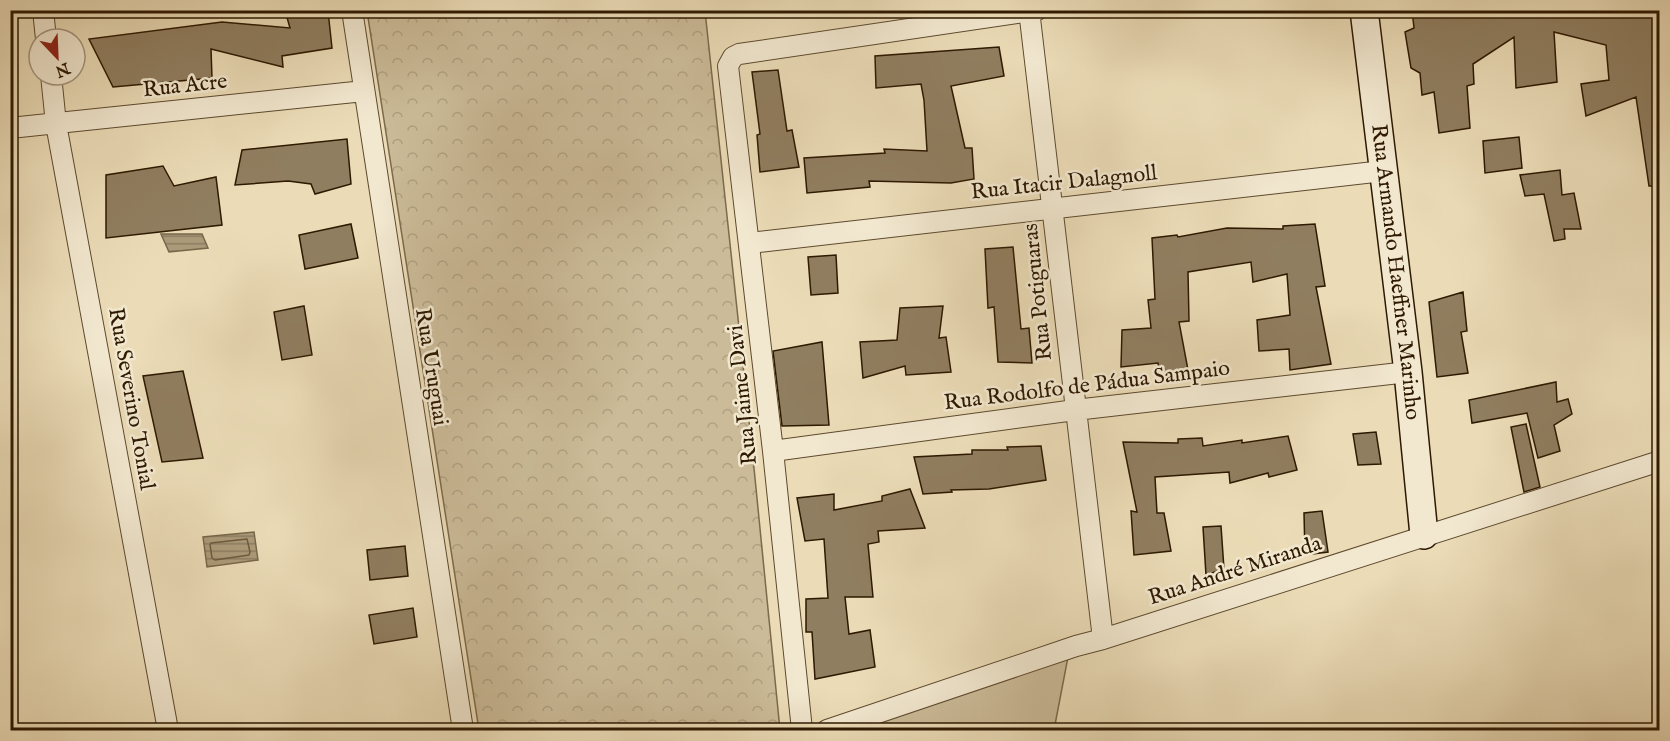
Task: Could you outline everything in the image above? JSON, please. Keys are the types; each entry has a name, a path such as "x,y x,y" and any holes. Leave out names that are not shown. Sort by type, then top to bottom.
{"street":[{"path":"43,10 45,27"},
{"name":"Rua Uruguai","path":"352,10 463,730"},
{"name":"Rua Armando Haeffner Marinho","path":"1364,10 1408,372 1424,535"},
{"name":"Rua Jaime Davi","path":"802,730 750,243 728,66 739,54 1032,11"},
{"name":"Rua Potiguaras","path":"1032,11 1102,639"},
{"name":"Rua Severino Tonial","path":"52,87 56,124 168,730"},
{"name":"Rua Acre","path":"10,129 364,92"},
{"name":"Rua Itacir Dalagnoll","path":"750,243 1383,171"},
{"name":"Rua Rodolfo de Pádua Sampaio","path":"773,451 1075,411 1408,372"},
{"name":"Rua André Miranda","path":"827,730 1076,645 1102,639 1659,461"}],"green space":[{"path":"367,11 705,11 780,730 479,730"},
{"path":"1068,657 1054,730 857,730"}],"water":[{"path":"161,234 202,234 208,248 169,252"},
{"path":"254,532 258,560 207,567 203,537"}],"building":[{"path":"1412,10 1659,10 1659,186 1649,186 1636,97 1586,116 1581,84 1609,80 1606,45 1554,32 1557,82 1516,88 1514,37 1473,64 1474,84 1467,86 1470,128 1439,133 1434,92 1422,95 1420,73 1411,68 1405,32 1414,28"},
{"path":"328,11 332,48 282,56 283,67 211,49 212,78 113,87 89,39 222,22 290,28 286,14"},
{"path":"999,47 1004,76 951,86 965,148 972,148 974,179 951,183 869,181 870,187 807,193 804,158 885,153 884,149 927,151 921,84 876,88 875,56"},
{"path":"778,70 787,131 792,130 799,167 760,172 757,135 760,134 752,72"},
{"path":"1519,137 1522,168 1485,173 1483,141"},
{"path":"347,139 351,184 315,194 311,184 288,181 235,185 242,150"},
{"path":"163,166 174,186 216,177 222,225 106,238 106,175"},
{"path":"1560,170 1562,195 1574,193 1581,229 1564,229 1565,239 1554,241 1544,194 1525,196 1520,175"},
{"path":"351,224 358,258 305,269 299,235"},
{"path":"1315,224 1325,286 1316,287 1331,364 1290,370 1289,349 1259,351 1257,320 1290,315 1287,274 1253,282 1251,262 1188,272 1189,321 1179,322 1188,370 1160,375 1158,363 1121,367 1122,330 1151,328 1148,300 1155,299 1152,238 1177,235 1178,237 1227,228 1283,229 1283,226"},
{"path":"1013,247 1021,329 1029,328 1032,363 998,362 994,307 988,308 985,249"},
{"path":"836,255 838,293 811,295 808,257"},
{"path":"1463,292 1467,331 1461,332 1468,373 1437,377 1429,302"},
{"path":"304,306 312,355 282,360 274,312"},
{"path":"943,306 939,338 946,337 951,372 906,375 905,366 863,378 860,342 897,340 900,308"},
{"path":"822,342 829,425 782,426 773,351"},
{"path":"183,371 203,458 162,462 143,376"},
{"path":"1556,382 1557,402 1568,399 1572,414 1554,425 1560,451 1538,458 1527,413 1472,423 1469,400"},
{"path":"1526,424 1540,487 1524,492 1511,427"},
{"path":"1376,432 1381,464 1358,465 1353,434"},
{"path":"1288,436 1297,470 1269,477 1268,473 1230,483 1229,472 1155,477 1157,513 1164,513 1171,551 1134,555 1131,511 1137,512 1123,442 1178,443 1178,439 1202,438 1203,446"},
{"path":"1041,446 1046,480 989,489 951,490 952,492 923,494 914,457 972,454 972,450 1008,450 1007,447"},
{"path":"910,489 925,528 878,531 879,542 868,544 873,597 845,597 849,634 870,630 875,667 815,679 812,632 806,632 806,599 828,598 824,539 805,541 797,498 834,494 834,510 882,501 882,496"},
{"path":"1322,511 1328,552 1305,555 1304,513"},
{"path":"1221,526 1224,569 1206,575 1203,527"},
{"path":"405,546 408,576 370,580 367,550"},
{"path":"413,608 417,637 374,644 369,615"}]}
